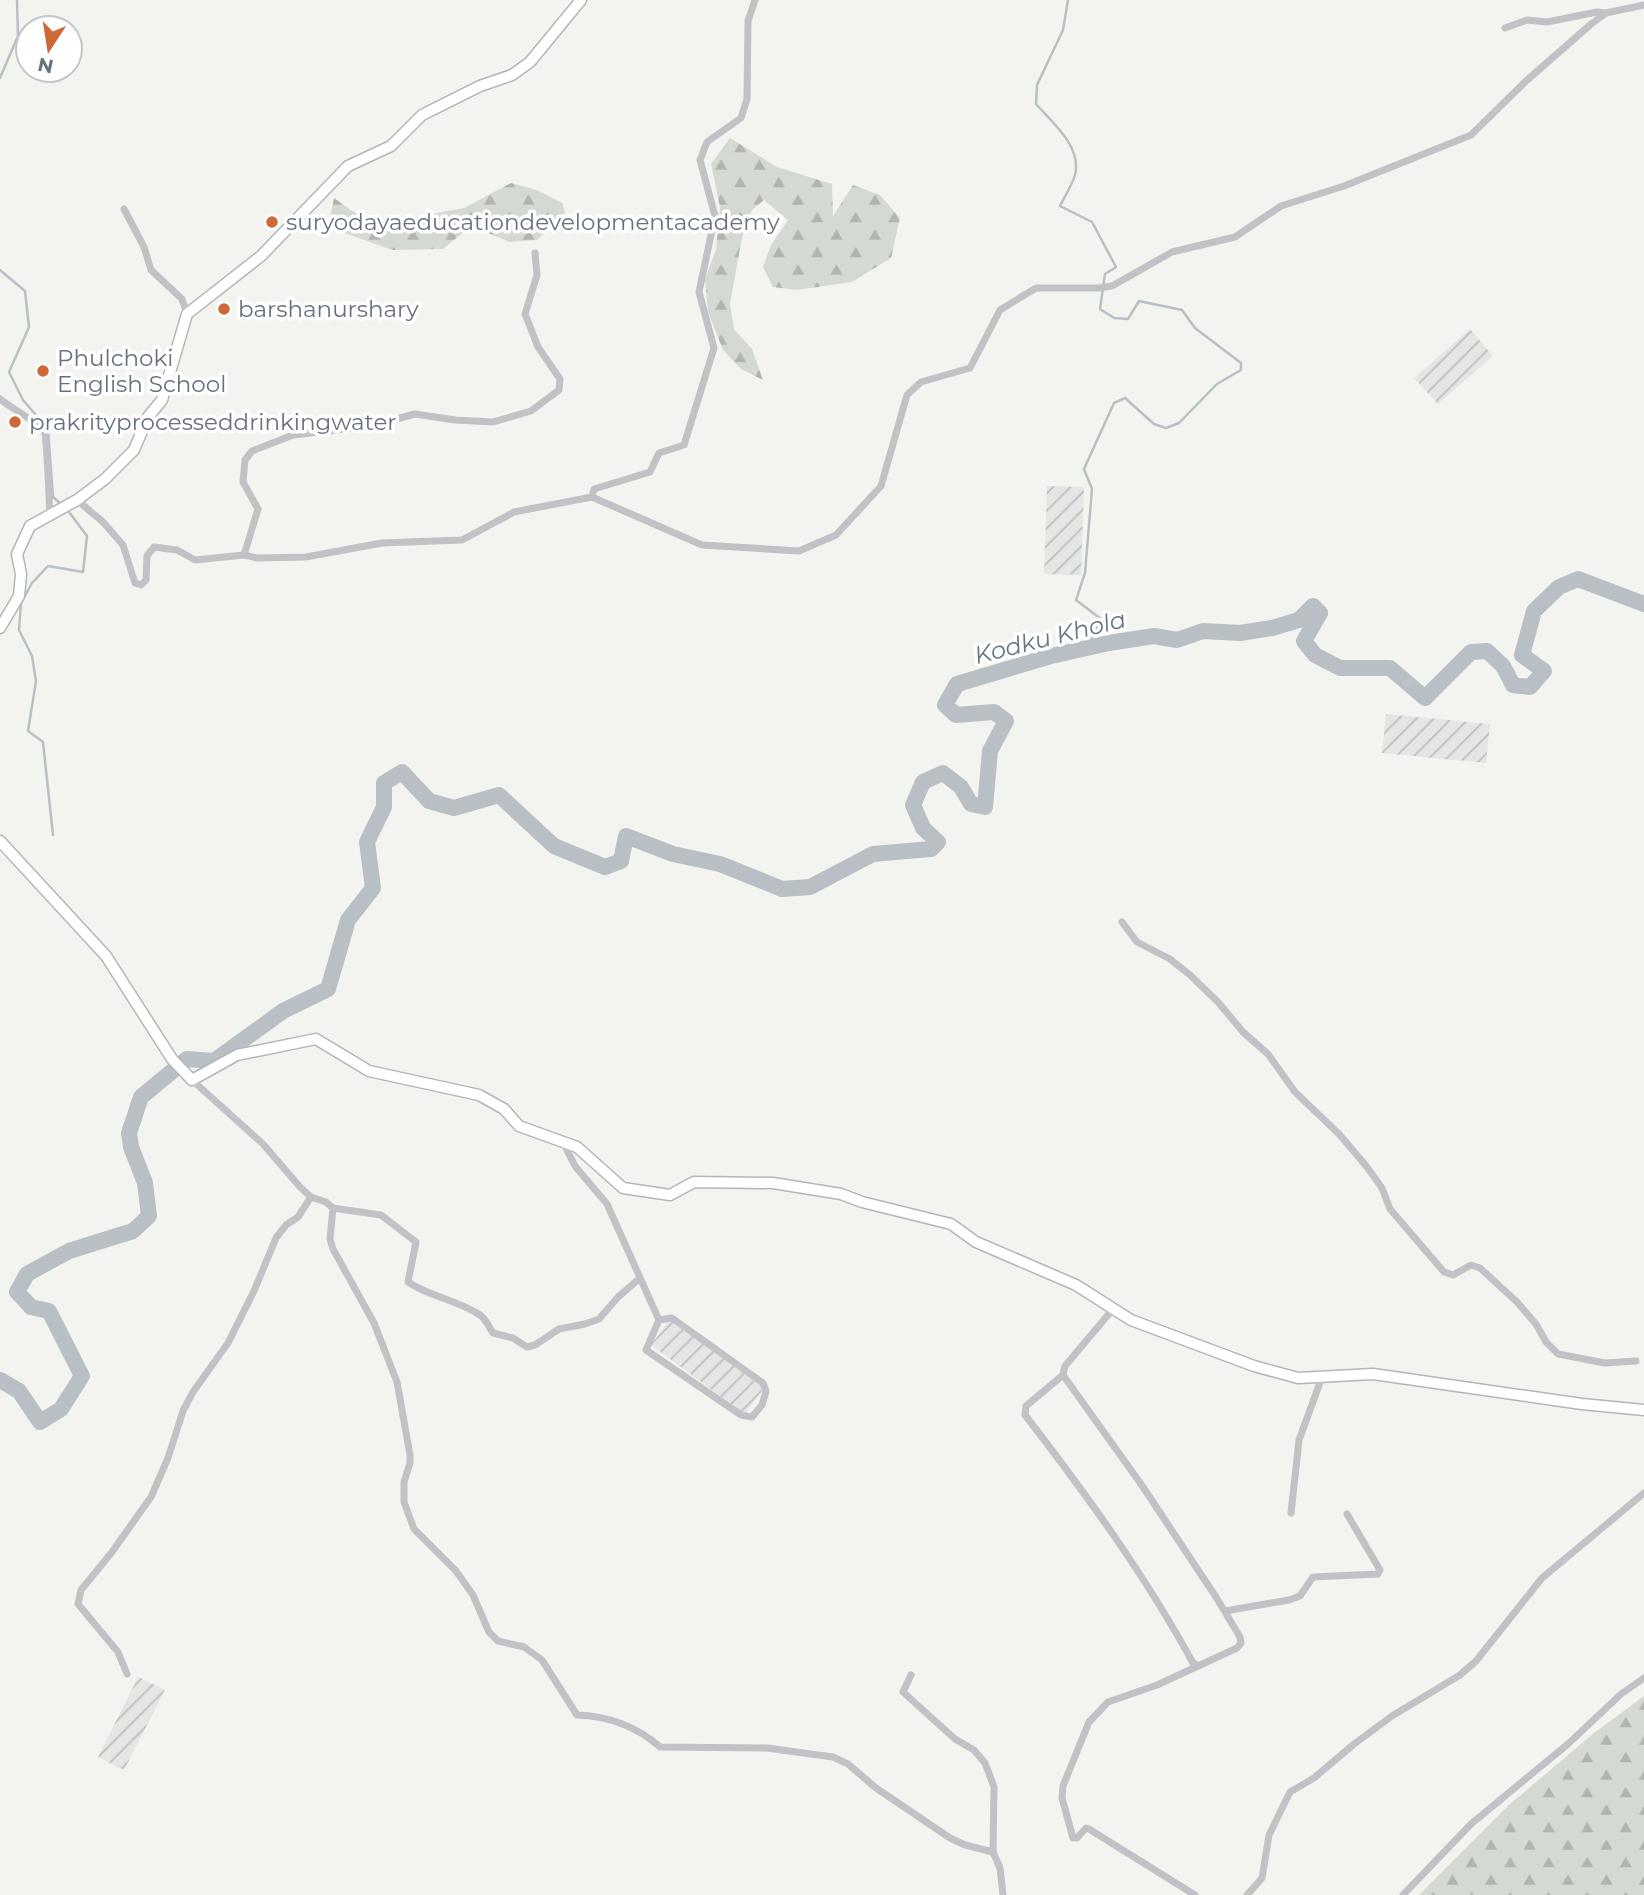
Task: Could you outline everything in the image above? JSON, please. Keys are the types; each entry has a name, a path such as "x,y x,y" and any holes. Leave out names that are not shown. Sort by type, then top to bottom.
{"street":[{"path":"187,314 261,256 348,166 391,146 422,115 480,86 512,75 530,62 581,0"},
{"path":"592,497 594,489 650,472 659,453 684,445 714,348 699,292 715,216 700,160 707,142 741,118 747,99 748,21 755,0"},
{"path":"1505,28 1527,20 1547,22 1644,5"},
{"path":"77,500 103,522 123,545 135,583 141,585 146,580 147,556 153,547 177,550 195,560 244,555 257,558 306,557 382,543 462,540 514,512 592,497 702,545 799,551 836,535 881,486 907,396 920,382 970,368 1000,310 1036,288 1112,286 1172,252 1235,237 1281,206 1345,186 1471,135 1526,80 1606,13"},
{"path":"0,628 19,596 17,554 30,526 77,500 105,479 134,450 148,417 162,400 187,314 182,299 151,270 144,247 124,209"},
{"path":"244,555 258,509 243,482 245,460 252,452 293,435 371,426 415,414 493,422 531,411 559,390 560,379 538,347 526,314 537,275 535,253"},
{"path":"0,399 44,432 47,441 46,467 57,510"},
{"path":"0,841 106,956 173,1059 188,1077 263,1144 311,1197 326,1202 333,1208 381,1215 416,1242 408,1282 423,1293 460,1305 482,1316 493,1333 513,1338 527,1347 536,1345 559,1329 599,1319 618,1297 639,1279"},
{"path":"1122,922 1137,942 1170,959 1190,975 1218,1002 1243,1032 1268,1054 1295,1092 1339,1134 1367,1167 1382,1188 1390,1209 1444,1272 1453,1275 1471,1265 1480,1268 1517,1302 1546,1342 1558,1353 1605,1363 1636,1361"},
{"path":"188,1077 237,1055 316,1039 369,1071 479,1096 504,1109 519,1126 577,1147 623,1188 670,1195 694,1182 773,1183 841,1194 862,1202 951,1224 976,1242 1076,1286 1131,1320 1254,1366 1298,1378 1373,1374 1582,1404 1644,1410"},
{"path":"563,1142 575,1166 607,1205 659,1320 646,1350 741,1415 752,1417 762,1405 766,1391 763,1383 672,1318 659,1320"},
{"path":"127,1674 118,1652 78,1604 81,1590 151,1497 193,1392 228,1343 254,1291 275,1238 286,1225 298,1217 311,1197"},
{"path":"333,1208 330,1239 333,1249 374,1323 397,1382 410,1455 403,1489 408,1515 414,1529 456,1571 472,1595 489,1632 498,1641 534,1652 577,1715 626,1724 645,1733 660,1747 767,1748 833,1757 848,1764 876,1788 950,1838 993,1852"},
{"path":"1113,1309 1065,1366 1063,1375 1026,1406 1025,1415 1103,1518 1197,1665"},
{"path":"1063,1375 1141,1484 1240,1637 1241,1643 1237,1648 1157,1685 1108,1702 1089,1722 1063,1786 1062,1798 1073,1838 1077,1838 1086,1828 1089,1829 1195,1895"},
{"path":"1291,1513 1299,1440 1322,1377"},
{"path":"1247,1895 1262,1878 1269,1835 1290,1792 1314,1778 1369,1732 1460,1675 1476,1661 1542,1578 1644,1493"},
{"path":"1225,1611 1289,1600 1300,1595 1313,1577 1378,1574 1380,1570 1347,1514"},
{"path":"911,1675 903,1692 955,1739 974,1750 985,1763 993,1787 993,1852 1000,1868 1003,1895"},
{"path":"1403,1895 1471,1824 1567,1744 1621,1694 1644,1678"}],"shaded area":[{"path":"1470,329 1493,356 1438,404 1414,378"},
{"path":"1047,486 1084,487 1081,575 1044,574"},
{"path":"1386,714 1490,724 1486,763 1382,753"},
{"path":"670,1319 764,1388 745,1414 651,1345"},
{"path":"138,1677 165,1690 124,1770 98,1757"}],"green space":[{"path":"730,138 777,167 832,184 833,216 853,185 880,195 900,218 891,258 852,282 797,290 773,287 763,267 771,245 788,220 764,200 752,210 742,237 730,304 734,329 752,349 763,380 741,369 723,350 708,312 705,280 716,249 720,207 711,164"},
{"path":"511,183 537,190 562,203 565,213 537,240 510,242 471,226 443,249 392,250 328,227 334,198 362,218 409,218 464,208"},
{"path":"1644,1696 1644,1895 1419,1895 1510,1804 1594,1733"}],"waterway":[{"path":"0,78 18,36 17,0"},
{"path":"1068,0 1063,30 1037,85 1036,104 1058,127 1074,155 1075,175 1060,206 1092,222 1116,267 1105,274 1100,309 1114,318 1128,319 1139,301 1182,310 1195,328 1241,363 1241,370 1217,384 1179,423 1166,428 1154,424 1125,398 1114,403 1084,469 1092,489 1085,573 1076,600 1101,619 1087,648"},
{"path":"0,270 25,291 29,327 9,372 23,400 48,429 53,497 61,504"},
{"path":"53,835 43,742 28,731 36,681 32,656 19,630 21,603 32,583 48,566 83,572 87,536 66,508"},
{"name":"Kodku Khola","path":"0,1380 19,1391 40,1422 61,1409 82,1376 49,1311 31,1307 17,1292 27,1274 69,1251 133,1231 149,1216 145,1183 131,1147 129,1133 141,1097 187,1059 214,1061 283,1011 328,989 348,920 373,888 367,842 384,807 384,783 402,772 429,801 454,808 499,795 554,846 605,867 621,861 626,836 673,854 720,864 782,889 810,887 873,854 931,849 938,842 923,828 913,805 923,782 943,773 961,787 971,804 985,807 990,751 1006,721 994,712 956,715 945,705 957,684 1051,656 1109,643 1154,636 1177,640 1203,631 1240,633 1272,628 1299,620 1313,606 1320,613 1304,641 1315,655 1340,668 1390,668 1425,698 1471,652 1487,651 1503,666 1513,685 1530,687 1544,671 1522,655 1534,611 1559,587 1578,579 1644,604"}],"place":[{"name":"suryodayaeducationdevelopmentacademy","path":"272,222"},
{"name":"barshanurshary","path":"224,309"},
{"name":"Phulchoki English School","path":"43,371"},
{"name":"prakrityprocesseddrinkingwater","path":"15,422"}]}
